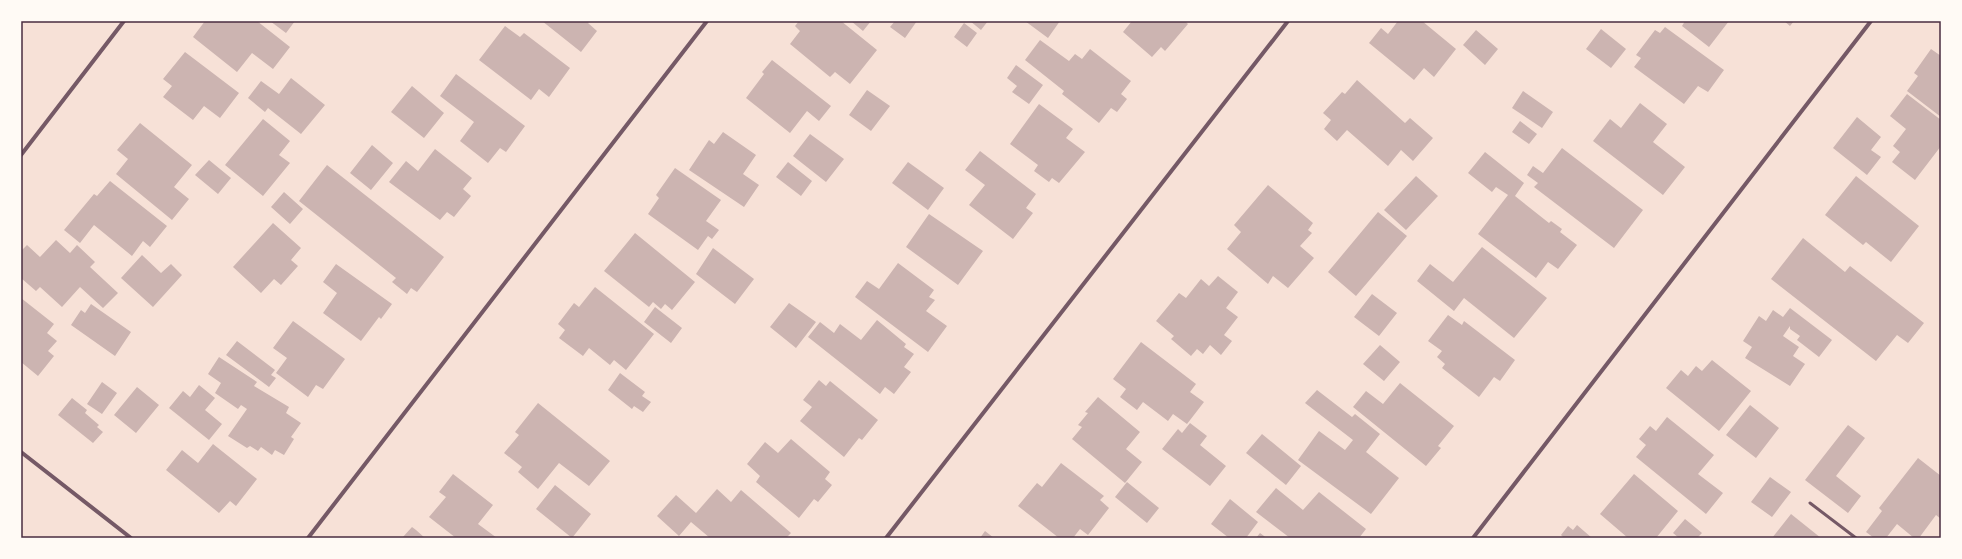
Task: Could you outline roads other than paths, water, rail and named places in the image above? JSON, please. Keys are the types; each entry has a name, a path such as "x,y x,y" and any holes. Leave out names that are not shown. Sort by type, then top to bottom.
{"street":[{"path":"21,155 124,21"},
{"path":"308,538 707,21"},
{"path":"886,538 1288,21"},
{"path":"1473,538 1871,21"},
{"path":"21,452 131,538"}],"lane":[{"path":"1810,503 1856,538"}]}
